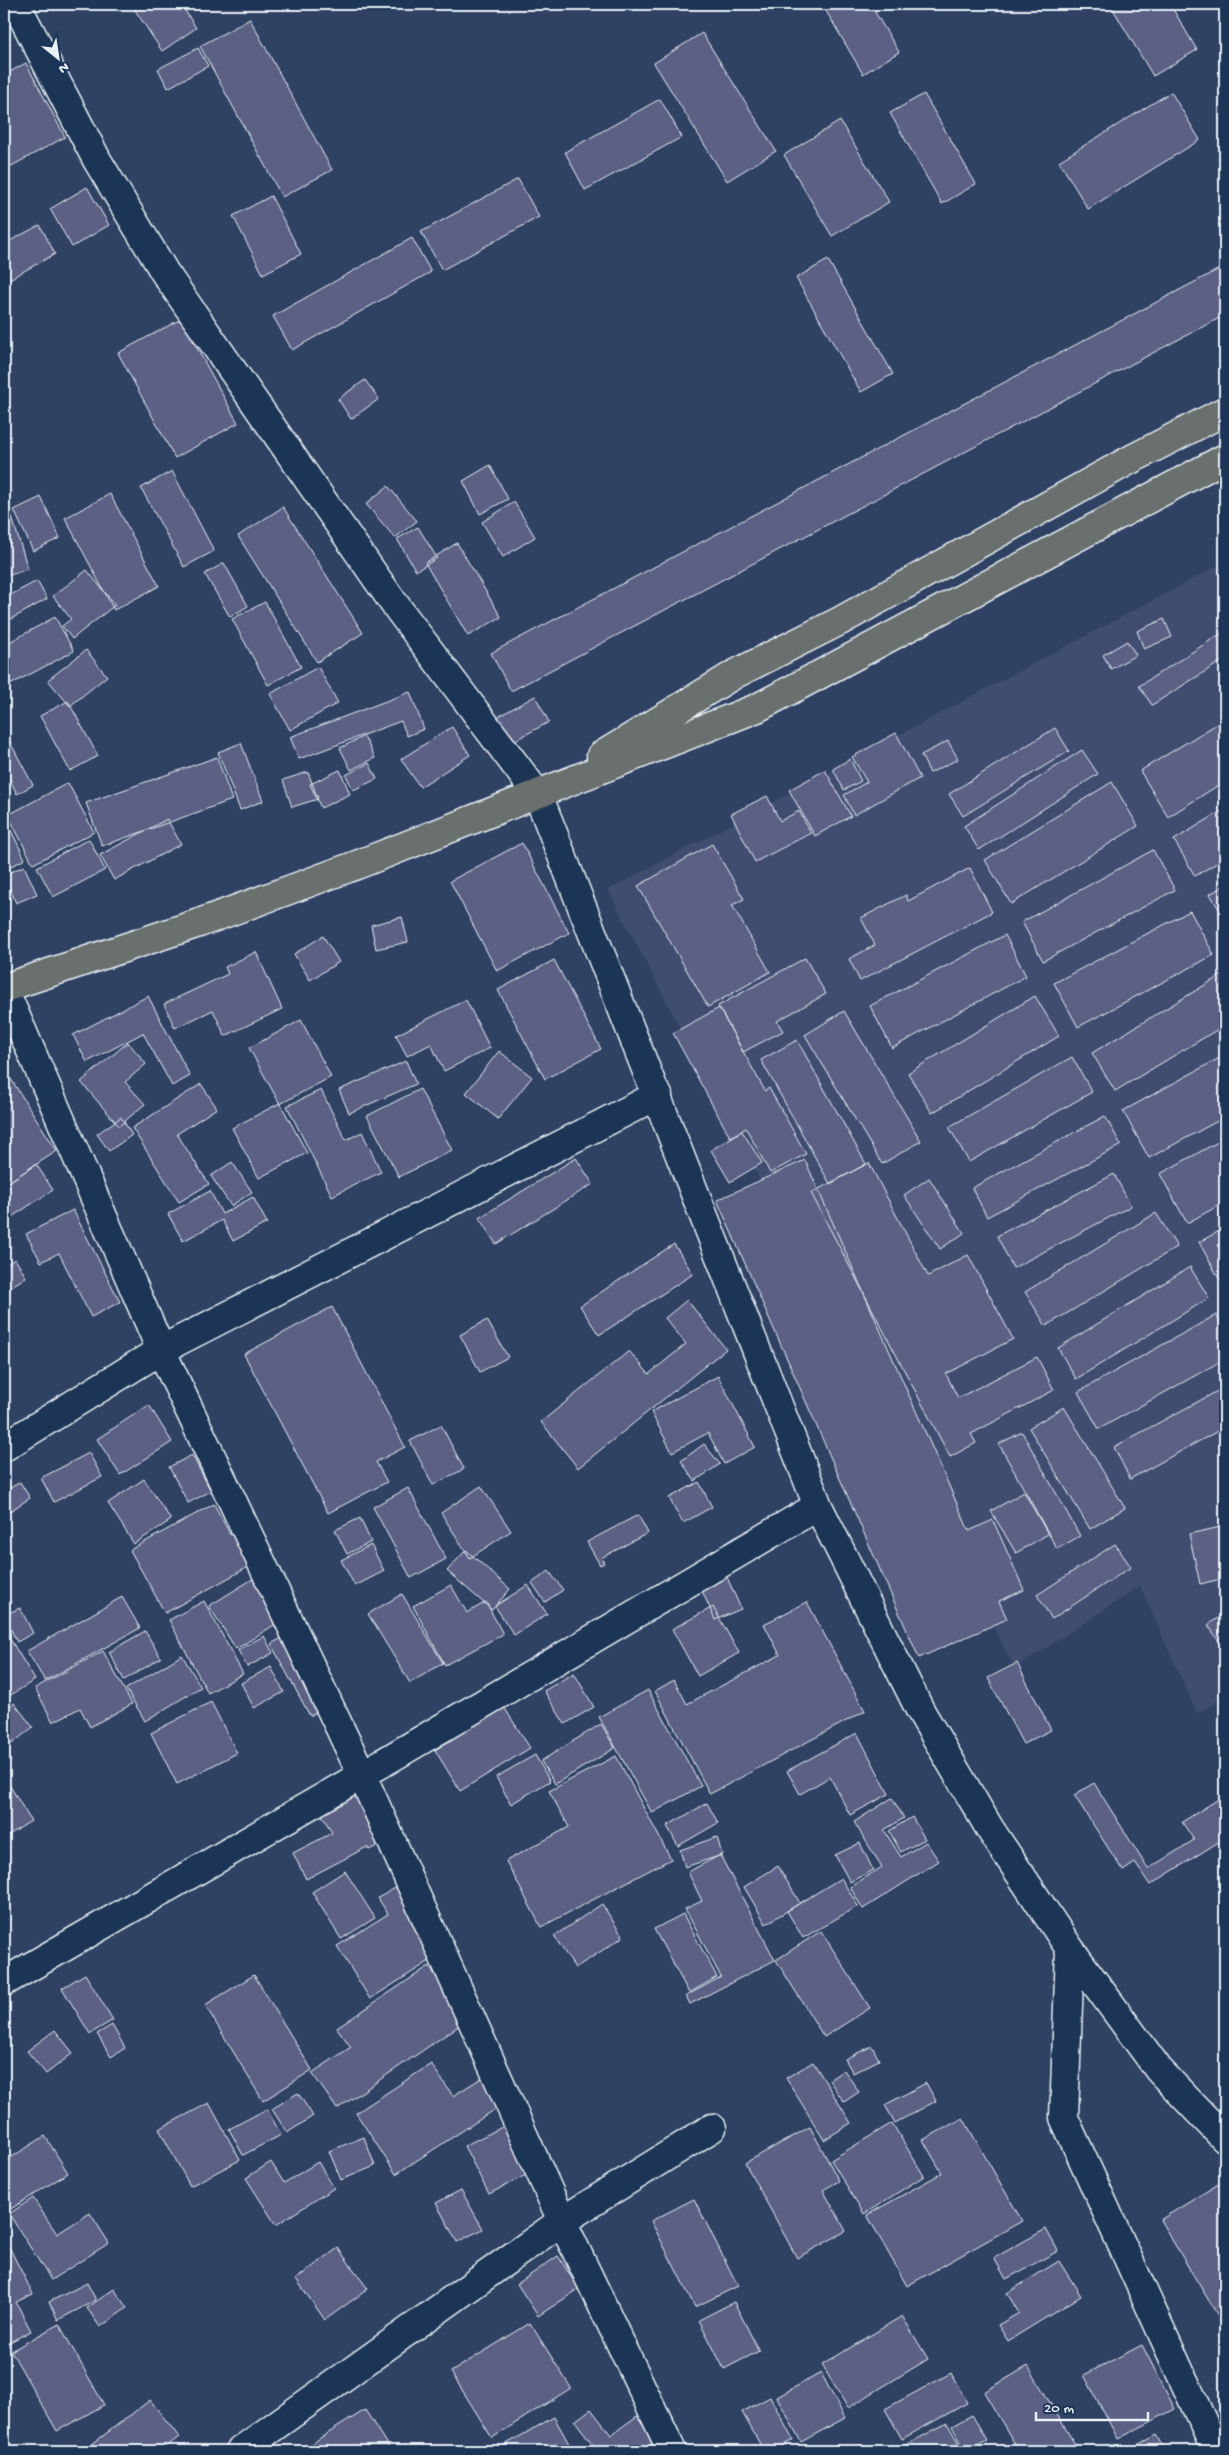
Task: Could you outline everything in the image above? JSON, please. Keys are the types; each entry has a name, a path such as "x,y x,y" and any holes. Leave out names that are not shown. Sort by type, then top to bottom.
{"main road":[{"path":"538,795 735,674 840,621 1128,461 1225,411"},
{"path":"4,988 199,923 354,866 757,708 1225,458"}],"street":[{"path":"16,4 97,160 165,272 393,602 538,795 658,1095 818,1506 920,1710 990,1829 1070,1949 1159,2070 1225,2139"},
{"path":"4,988 161,1350 362,1775 562,2221 672,2451"},
{"path":"4,1447 161,1350 658,1095"},
{"path":"4,1982 362,1775 818,1506"},
{"path":"1070,1949 1064,2118 1217,2438"},
{"path":"240,2451 562,2221 712,2128"}],"shaded area":[{"path":"1225,562 1225,1697 1197,1713 1140,1586 1015,1668 608,890"}],"building":[{"path":"131,4 181,4 196,28 162,51"},
{"path":"822,4 870,4 899,52 863,74"},
{"path":"1110,4 1170,4 1197,50 1153,76"},
{"path":"250,19 332,170 282,197 200,46"},
{"path":"702,33 776,151 727,181 654,63"},
{"path":"198,48 208,66 168,88 158,69"},
{"path":"4,51 9,58 4,61"},
{"path":"26,63 65,137 4,170 4,75"},
{"path":"1171,92 1200,140 1088,209 1059,161"},
{"path":"924,94 976,184 942,204 890,113"},
{"path":"660,99 682,137 585,190 565,152"},
{"path":"840,121 889,202 832,236 784,155"},
{"path":"518,179 539,217 442,270 421,232"},
{"path":"87,187 109,225 72,247 50,209"},
{"path":"271,196 301,254 263,274 233,216"},
{"path":"40,225 55,254 4,282 4,244"},
{"path":"412,238 431,272 292,350 273,316"},
{"path":"828,260 893,374 861,392 796,278"},
{"path":"1225,266 1225,315 511,691 491,653"},
{"path":"181,319 238,423 175,458 118,353"},
{"path":"365,380 379,399 351,419 338,399"},
{"path":"490,465 508,499 480,514 463,481"},
{"path":"172,471 214,551 184,567 141,488"},
{"path":"388,486 417,521 395,538 366,504"},
{"path":"110,494 159,586 114,610 65,518"},
{"path":"41,497 60,538 33,551 14,510"},
{"path":"514,502 535,537 503,557 482,522"},
{"path":"283,507 363,633 317,662 238,536"},
{"path":"11,514 28,569 4,577 4,517"},
{"path":"418,527 437,558 416,571 397,539"},
{"path":"457,543 501,617 468,636 425,563"},
{"path":"224,563 248,606 230,617 205,574"},
{"path":"87,570 115,605 72,639 62,626 71,619 53,596"},
{"path":"37,581 47,599 4,623 4,595 5,598"},
{"path":"265,602 301,667 268,685 232,619"},
{"path":"55,617 74,651 4,688 4,645"},
{"path":"1164,619 1172,637 1144,649 1137,631"},
{"path":"1225,631 1225,659 1152,705 1139,686"},
{"path":"1127,641 1136,655 1111,669 1103,655"},
{"path":"86,650 107,676 70,706 48,680"},
{"path":"318,667 338,703 290,730 270,694"},
{"path":"410,692 424,729 407,736 401,721 299,759 290,737"},
{"path":"535,696 549,722 508,744 494,719"},
{"path":"68,701 98,756 70,771 40,716"},
{"path":"1225,719 1225,781 1168,817 1140,771"},
{"path":"452,727 470,755 420,787 401,759"},
{"path":"1055,728 1069,751 963,816 949,794"},
{"path":"4,731 33,785 17,794 4,768"},
{"path":"896,733 920,778 854,815 844,795 867,782 852,757"},
{"path":"364,736 375,758 351,770 340,748"},
{"path":"948,741 958,759 930,773 921,755"},
{"path":"241,743 263,801 240,810 218,752"},
{"path":"1082,750 1098,774 979,850 964,826"},
{"path":"217,757 232,800 102,846 86,803"},
{"path":"850,759 861,781 844,790 833,769"},
{"path":"369,763 377,779 353,790 346,775"},
{"path":"340,770 350,794 321,808 310,784"},
{"path":"825,770 851,816 815,836 789,790"},
{"path":"308,772 318,799 292,807 283,780"},
{"path":"1112,782 1138,826 1011,904 985,860"},
{"path":"68,783 94,832 33,864 8,815"},
{"path":"767,796 780,821 799,811 811,833 755,862 731,814"},
{"path":"1225,809 1225,858 1195,876 1174,840"},
{"path":"4,818 25,859 4,870"},
{"path":"167,819 181,844 114,880 100,855"},
{"path":"89,839 105,870 53,897 37,867"},
{"path":"522,843 569,933 497,971 450,881"},
{"path":"712,844 744,899 732,905 770,972 708,1007 638,886"},
{"path":"1153,850 1175,890 1043,961 1022,922"},
{"path":"24,866 37,894 16,903 4,875"},
{"path":"970,868 992,912 860,981 849,959 875,945 861,918 906,895 908,901"},
{"path":"1225,885 1225,919 1210,894"},
{"path":"1190,911 1214,955 1078,1027 1054,983"},
{"path":"402,917 408,942 376,949 371,925"},
{"path":"1005,935 1026,976 892,1048 870,1006"},
{"path":"323,936 339,962 310,980 294,954"},
{"path":"256,952 282,1009 225,1036 213,1010 175,1028 164,1004 228,974 225,967"},
{"path":"805,958 826,994 777,1021 783,1031 743,1052 718,1006"},
{"path":"554,960 601,1049 545,1079 498,990"},
{"path":"1225,973 1225,1025 1115,1091 1092,1053"},
{"path":"148,996 190,1076 172,1086 143,1033 87,1062 73,1035"},
{"path":"1035,996 1059,1036 932,1113 908,1073"},
{"path":"466,1000 490,1048 444,1071 431,1044 407,1056 396,1035"},
{"path":"719,1008 765,1091 769,1088 806,1154 770,1173 746,1128 730,1137 673,1033"},
{"path":"844,1011 921,1141 882,1164 805,1035"},
{"path":"301,1020 331,1077 280,1104 249,1048"},
{"path":"797,1040 866,1164 830,1184 761,1060"},
{"path":"128,1042 146,1064 125,1082 145,1104 119,1126 81,1082"},
{"path":"499,1051 532,1077 498,1119 466,1093"},
{"path":"1225,1055 1225,1117 1149,1158 1123,1111"},
{"path":"1072,1057 1092,1092 969,1162 949,1127"},
{"path":"406,1061 416,1084 349,1113 339,1090"},
{"path":"9,1076 57,1151 4,1185 4,1080"},
{"path":"201,1084 217,1108 177,1134 209,1184 179,1202 132,1128"},
{"path":"420,1089 452,1150 399,1177 367,1116"},
{"path":"321,1090 346,1140 362,1132 381,1172 332,1196 287,1106"},
{"path":"280,1103 307,1153 259,1178 232,1128"},
{"path":"1105,1116 1121,1145 987,1217 972,1188"},
{"path":"121,1117 132,1135 109,1151 97,1134"},
{"path":"742,1131 762,1163 730,1182 711,1150"},
{"path":"1225,1138 1225,1202 1187,1223 1160,1174"},
{"path":"576,1158 593,1184 496,1244 479,1218"},
{"path":"805,1160 969,1531 993,1520 1024,1590 999,1601 1007,1619 919,1658 717,1200"},
{"path":"232,1162 252,1192 231,1206 211,1176"},
{"path":"869,1163 928,1276 968,1255 1013,1339 946,1374 958,1398 1037,1357 1054,1390 971,1434 976,1443 950,1457 811,1193"},
{"path":"36,1164 53,1190 4,1222 4,1185"},
{"path":"1114,1174 1131,1206 1013,1268 997,1236"},
{"path":"929,1178 964,1233 940,1249 904,1195"},
{"path":"210,1191 222,1214 253,1197 267,1223 233,1241 222,1220 183,1241 168,1214"},
{"path":"73,1210 120,1302 91,1317 59,1253 41,1262 26,1234"},
{"path":"1156,1213 1177,1247 1046,1326 1025,1292"},
{"path":"1225,1228 1225,1282 1222,1284 1199,1242"},
{"path":"674,1244 693,1274 599,1335 580,1306"},
{"path":"15,1259 26,1277 4,1291 4,1266"},
{"path":"1190,1267 1209,1298 1076,1379 1058,1348"},
{"path":"687,1300 726,1349 578,1468 541,1422 629,1351 649,1374 686,1344 665,1318"},
{"path":"332,1307 405,1447 376,1462 387,1482 328,1513 244,1354"},
{"path":"1216,1315 1225,1332 1225,1359 1099,1429 1078,1392"},
{"path":"487,1320 508,1357 480,1372 460,1335"},
{"path":"718,1376 755,1447 724,1464 708,1433 672,1452 651,1412"},
{"path":"1225,1387 1225,1427 1130,1479 1114,1447"},
{"path":"149,1405 172,1442 120,1475 97,1439"},
{"path":"1064,1407 1125,1508 1090,1529 1029,1428"},
{"path":"441,1425 464,1469 433,1485 410,1441"},
{"path":"1022,1432 1080,1536 1057,1549 999,1444"},
{"path":"704,1444 720,1464 695,1481 681,1461"},
{"path":"89,1453 102,1477 54,1502 41,1478"},
{"path":"192,1455 211,1491 188,1503 169,1467"},
{"path":"144,1479 171,1520 134,1544 108,1503"},
{"path":"20,1482 30,1498 4,1515 4,1492"},
{"path":"699,1482 712,1507 683,1523 669,1498"},
{"path":"481,1486 511,1531 470,1558 441,1513"},
{"path":"408,1488 446,1559 411,1578 373,1507"},
{"path":"1024,1492 1048,1534 1016,1553 991,1511"},
{"path":"214,1504 230,1534 241,1528 259,1561 165,1613 130,1550"},
{"path":"638,1515 648,1533 601,1558 604,1563 600,1565 587,1542"},
{"path":"360,1518 371,1542 347,1554 335,1530"},
{"path":"1225,1526 1225,1578 1200,1584 1189,1534"},
{"path":"1115,1544 1131,1567 1052,1619 1037,1595"},
{"path":"371,1545 384,1571 355,1586 341,1560"},
{"path":"466,1550 510,1589 492,1610 447,1571"},
{"path":"549,1571 563,1590 545,1602 532,1583"},
{"path":"264,1572 290,1615 236,1649 209,1606"},
{"path":"726,1575 741,1609 715,1620 700,1586"},
{"path":"451,1585 467,1613 486,1602 503,1634 445,1665 413,1606"},
{"path":"528,1585 547,1614 514,1635 495,1606"},
{"path":"402,1594 443,1663 410,1683 368,1614"},
{"path":"122,1597 140,1628 45,1681 27,1651"},
{"path":"204,1601 243,1674 208,1693 169,1620"},
{"path":"807,1602 865,1711 710,1794 655,1691 674,1680 687,1704 780,1655 764,1624"},
{"path":"713,1607 739,1653 698,1676 672,1629"},
{"path":"20,1608 33,1633 17,1642 4,1615"},
{"path":"1225,1613 1225,1650 1208,1625"},
{"path":"4,1629 35,1680 4,1699"},
{"path":"296,1630 336,1702 310,1716 271,1644"},
{"path":"145,1631 161,1658 124,1680 109,1652"},
{"path":"264,1636 273,1653 247,1667 238,1650"},
{"path":"103,1651 132,1704 90,1727 80,1708 53,1722 35,1688"},
{"path":"182,1655 201,1687 145,1721 126,1689"},
{"path":"1017,1663 1051,1730 1023,1744 988,1678"},
{"path":"271,1667 284,1692 254,1708 241,1683"},
{"path":"574,1673 594,1707 565,1724 544,1691"},
{"path":"648,1690 701,1786 652,1813 599,1717"},
{"path":"211,1702 237,1753 177,1784 151,1733"},
{"path":"14,1703 33,1727 4,1750 4,1711"},
{"path":"504,1707 530,1748 460,1791 435,1750"},
{"path":"601,1724 615,1748 555,1784 541,1761"},
{"path":"857,1733 889,1794 850,1815 830,1777 800,1794 787,1771"},
{"path":"535,1755 550,1781 511,1804 496,1777"},
{"path":"616,1756 671,1859 541,1927 506,1861 569,1827 549,1791"},
{"path":"1094,1783 1148,1869 1194,1840 1182,1822 1225,1795 1225,1838 1150,1885 1135,1863 1123,1871 1074,1795"},
{"path":"370,1784 397,1836 369,1850 367,1847 306,1879 293,1853 332,1833 320,1811"},
{"path":"10,1786 31,1821 4,1838 4,1790"},
{"path":"892,1798 904,1818 884,1830 901,1857 926,1842 939,1861 863,1909 850,1887 882,1867 854,1822"},
{"path":"707,1803 718,1823 678,1846 667,1826"},
{"path":"912,1817 925,1839 901,1852 889,1831"},
{"path":"717,1837 722,1855 685,1867 680,1850"},
{"path":"860,1843 873,1870 850,1882 835,1855"},
{"path":"720,1855 775,1960 690,2004 686,1996 721,1977 685,1909 702,1901 688,1872"},
{"path":"778,1866 800,1903 766,1924 744,1887"},
{"path":"345,1871 375,1918 341,1939 312,1892"},
{"path":"841,1878 858,1906 803,1938 787,1911"},
{"path":"402,1884 447,1950 370,1999 337,1946 388,1914 378,1898"},
{"path":"602,1904 623,1937 575,1968 554,1936"},
{"path":"683,1914 717,1977 689,1993 654,1929"},
{"path":"821,1931 870,2008 824,2037 776,1960"},
{"path":"429,1966 466,2021 337,2109 312,2073 351,2047 337,2028"},
{"path":"85,1974 113,2020 90,2034 62,1988"},
{"path":"254,1975 312,2070 263,2101 205,2005"},
{"path":"112,2025 125,2048 111,2057 97,2034"},
{"path":"55,2030 73,2053 46,2074 27,2051"},
{"path":"872,2046 879,2060 853,2073 845,2059"},
{"path":"813,2062 851,2123 824,2140 786,2078"},
{"path":"431,2064 453,2096 483,2077 502,2105 396,2174 356,2113"},
{"path":"844,2070 859,2092 844,2102 829,2080"},
{"path":"926,2083 936,2101 895,2123 885,2105"},
{"path":"298,2093 313,2116 287,2133 272,2109"},
{"path":"209,2103 240,2160 190,2186 159,2129"},
{"path":"267,2109 281,2135 243,2155 229,2129"},
{"path":"963,2118 1022,2221 907,2286 867,2215 942,2173 923,2140"},
{"path":"892,2123 924,2176 864,2214 831,2160"},
{"path":"506,2125 530,2173 489,2194 464,2146"},
{"path":"810,2127 839,2181 823,2190 846,2231 797,2258 745,2163"},
{"path":"45,2136 68,2173 6,2212 4,2207 4,2162"},
{"path":"364,2137 375,2166 341,2180 329,2151"},
{"path":"271,2162 284,2183 318,2162 334,2188 276,2225 246,2178"},
{"path":"1225,2180 1225,2316 1220,2319 1160,2220"},
{"path":"461,2190 483,2229 457,2242 436,2203"},
{"path":"33,2198 57,2234 90,2213 109,2243 51,2280 9,2214"},
{"path":"694,2199 738,2286 695,2307 651,2221"},
{"path":"1046,2229 1058,2251 1006,2279 994,2258"},
{"path":"9,2247 33,2294 16,2302 31,2331 4,2345 4,2250"},
{"path":"338,2248 368,2289 325,2320 296,2279"},
{"path":"558,2256 579,2289 538,2316 517,2284"},
{"path":"1059,2261 1081,2296 1008,2341 998,2325 1019,2313 1007,2293"},
{"path":"87,2283 96,2300 58,2320 49,2302"},
{"path":"114,2289 127,2308 100,2327 87,2308"},
{"path":"734,2302 759,2351 724,2369 699,2320"},
{"path":"902,2316 928,2359 848,2408 822,2365"},
{"path":"530,2323 571,2388 492,2438 451,2372"},
{"path":"59,2324 104,2405 57,2431 11,2351"},
{"path":"1142,2345 1175,2409 1118,2439 1084,2375"},
{"path":"1028,2366 1079,2451 1019,2451 984,2392"},
{"path":"821,2373 845,2418 801,2442 777,2397"},
{"path":"951,2373 967,2403 902,2439 885,2409"},
{"path":"770,2397 793,2440 772,2451 764,2451 742,2412"},
{"path":"150,2400 179,2437 161,2451 96,2451 91,2445"},
{"path":"591,2409 611,2435 637,2416 659,2444 649,2451 598,2451 575,2421"},
{"path":"365,2410 391,2451 309,2451 306,2447"},
{"path":"972,2415 987,2440 966,2451 952,2426"},
{"path":"554,2417 573,2451 494,2451"},
{"path":"947,2423 963,2451 907,2451 904,2446"},
{"path":"1156,2435 1165,2451 1126,2451"}]}
